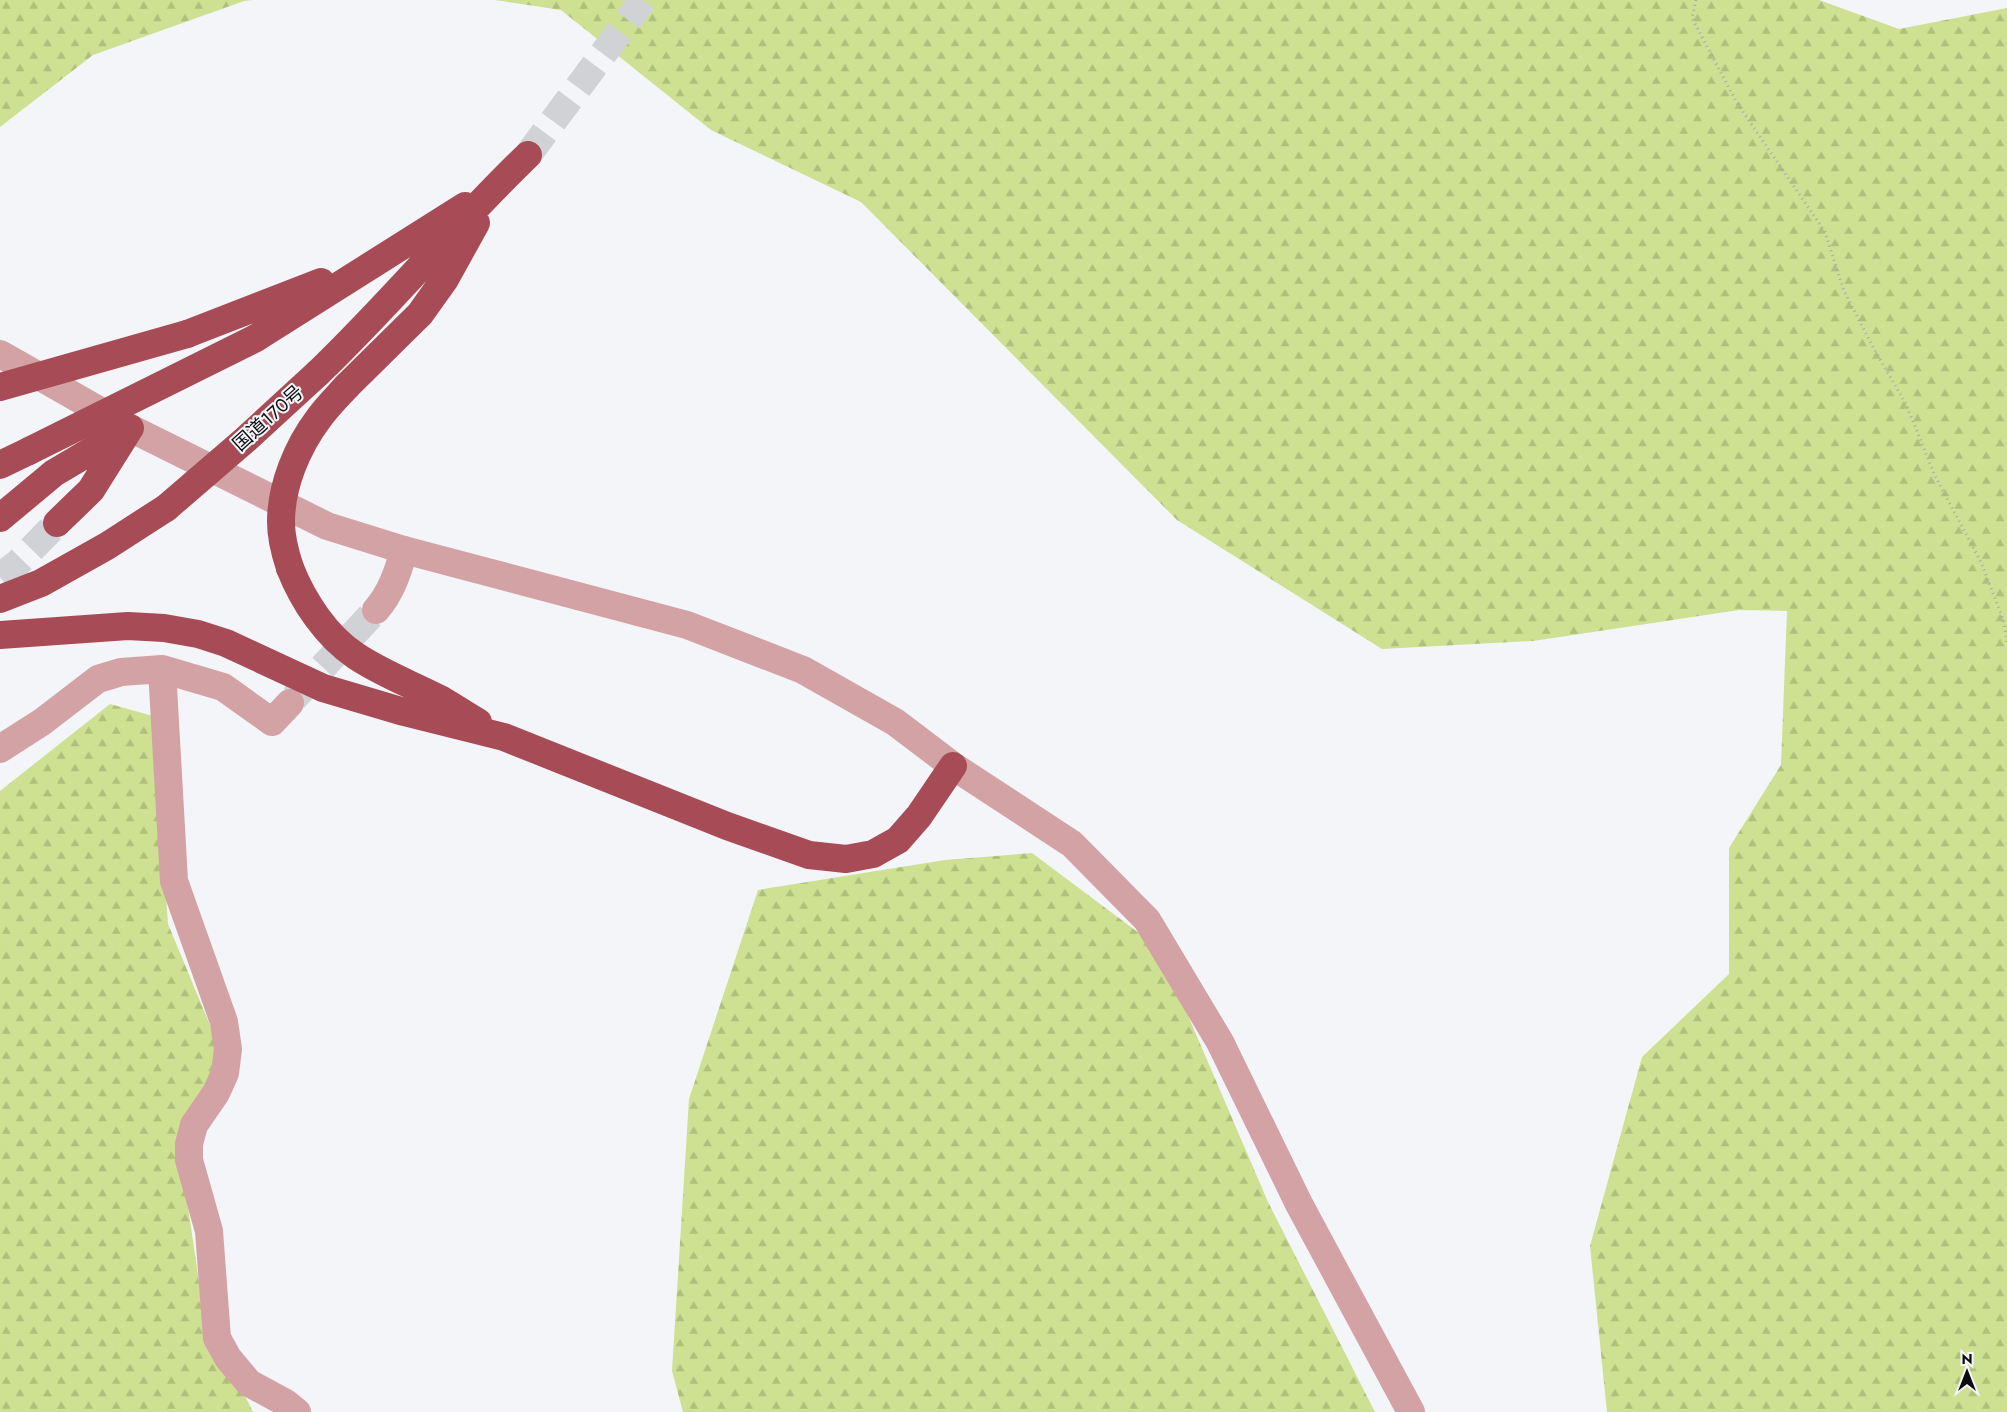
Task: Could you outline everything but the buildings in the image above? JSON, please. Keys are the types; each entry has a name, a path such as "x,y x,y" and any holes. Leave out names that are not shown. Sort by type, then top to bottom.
{"highway":[{"name":"国道170号","path":"0,599 41,583 107,546 166,508 245,440 362,331 496,186 528,155"},
{"name":"国道170号","path":"0,465 256,338 496,186"},
{"path":"496,186 445,279 420,314 347,386 318,419 297,454 288,479 281,523 283,544 298,590 333,636 354,656 442,700 504,738"},
{"path":"0,388 187,334 376,261"},
{"path":"0,518 54,473 130,428"},
{"path":"57,523 92,490 130,428"},
{"path":"0,635 128,626 164,628 198,634 226,643 323,688 404,712 504,738 727,826 809,855 846,860 873,854 898,840 919,816 953,766"}],"street":[{"path":"0,354 130,428 327,526 404,550 687,625 803,670 895,722 953,766 1072,844 1147,920 1220,1042 1299,1204 1412,1412"},
{"path":"376,610 385,600 397,575 404,550"},
{"path":"162,669 174,881 224,1022 228,1049 225,1073 216,1093 194,1126 189,1160 209,1231 218,1338 228,1358 249,1383 286,1403 297,1412"},
{"path":"0,749 42,722 98,679 121,672 162,669 223,687 272,722 290,703"}],"path":[{"path":"1696,0 1692,18 1716,65 1738,103 1825,232 1844,291 1874,350 1906,404 1934,476 1981,562 2004,622 2007,642"}],"green space":[{"path":"0,0 253,0 244,1 93,55 0,127"},
{"path":"495,0 1819,0 1899,29 2007,8 2007,1412 1607,1412 1590,1246 1642,1057 1729,974 1729,848 1781,765 1787,611 1739,610 1533,641 1382,649 1177,520 861,202 711,130 561,10"},
{"path":"110,704 153,716 168,924 229,1071 185,1186 207,1337 241,1388 253,1412 0,1412 0,791"},
{"path":"1032,853 1159,948 1268,1202 1375,1412 683,1412 672,1371 689,1099 758,890 945,860"}],"tunnel":[{"path":"528,155 643,0"},
{"path":"0,577 18,563 57,523"},
{"path":"294,698 376,610"}]}
